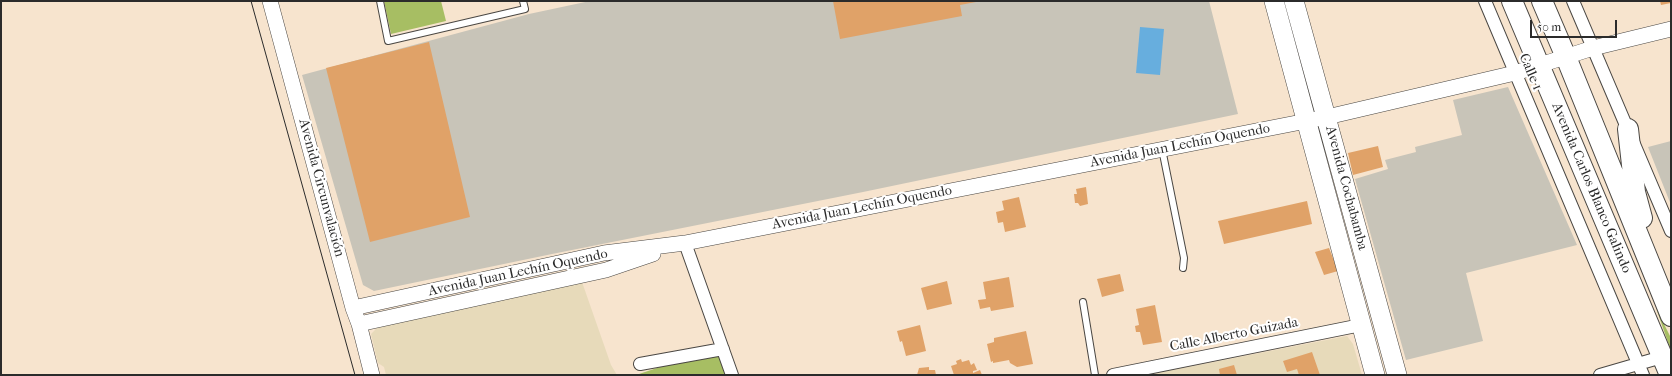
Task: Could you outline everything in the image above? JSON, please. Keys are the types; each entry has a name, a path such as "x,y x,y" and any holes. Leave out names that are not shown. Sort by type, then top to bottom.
{"highway":[{"name":"Avenida Carlos Blanco Galindo","path":"1512,1 1666,366"},
{"name":"Avenida Carlos Blanco Galindo","path":"1542,1 1671,316"},
{"path":"1628,129 1635,192 1662,293"}],"main road":[{"name":"Avenida Cochabamba","path":"1274,1 1375,375"},
{"name":"Avenida Cochabamba","path":"1294,1 1397,375"}],"street":[{"name":"Avenida Circunvalación","path":"270,1 372,375"},
{"name":"Calle 1","path":"1485,1 1640,370"},
{"path":"1573,1 1671,232"},
{"name":"Avenida Juan Lechín Oquendo","path":"353,308 604,253 685,243 1327,117 1515,73 1593,48 1671,29"},
{"name":"Avenida Juan Lechín Oquendo","path":"359,324 606,270 685,243"},
{"path":"685,243 732,375"},
{"name":"Calle Alberto Guizada","path":"1113,375 1361,325"},
{"path":"640,364 723,349"},
{"path":"1600,375 1666,366"}],"lane":[{"path":"380,1 388,41 525,9 523,1"},
{"path":"1162,149 1184,258 1183,268"},
{"path":"1083,302 1095,375"}],"shaded area":[{"path":"590,1 1209,1 1238,114 374,291 363,285 302,75 529,14"},
{"path":"1508,87 1577,245 1466,273 1483,341 1406,360 1355,179 1388,169 1385,160 1416,152 1415,147 1462,135 1453,100"},
{"path":"1671,141 1671,205 1648,147"},
{"path":"582,282 611,365 617,375 386,375 384,367 378,363 371,334 379,326"},
{"path":"1347,336 1353,344 1362,375 1147,375"}],"green space":[{"path":"384,1 441,1 446,21 391,34"},
{"path":"1656,308 1671,338 1671,351"},
{"path":"713,354 721,358 728,375 636,375 672,363"}],"water":[{"path":"1140,27 1164,29 1160,75 1136,73"}],"building":[{"path":"833,1 976,2 960,5 962,16 840,39"},
{"path":"1660,1 1671,1 1671,3 1661,5"},
{"path":"429,42 470,217 370,242 326,68"},
{"path":"1378,146 1383,167 1353,175 1348,153"},
{"path":"1086,187 1088,204 1080,206 1078,203 1075,203 1074,194 1077,194 1076,189"},
{"path":"1019,197 1026,227 1005,232 1003,222 998,223 996,212 1004,210 1002,201"},
{"path":"1307,201 1312,224 1224,244 1218,221"},
{"path":"1329,248 1338,271 1324,275 1315,252"},
{"path":"1120,274 1124,291 1102,297 1097,279"},
{"path":"1009,277 1014,307 991,311 990,307 980,309 978,300 986,299 983,282"},
{"path":"947,281 952,304 927,310 921,288"},
{"path":"1155,305 1162,342 1143,345 1140,332 1136,332 1135,326 1139,325 1136,309"},
{"path":"920,325 926,351 906,356 902,341 900,342 897,331"},
{"path":"1026,331 1033,364 1017,367 1010,363 1009,360 993,363 993,361 991,362 987,344 994,342 994,338"},
{"path":"1312,352 1320,375 1299,375 1297,369 1287,372 1283,361"},
{"path":"961,359 962,362 969,360 971,365 974,363 977,370 973,371 973,373 980,370 982,375 954,375 951,366 957,364 956,361"},
{"path":"1234,365 1237,375 1220,375 1219,369"},
{"path":"929,367 929,370 935,370 936,375 917,375 919,368"}],"tram line":[{"path":"251,1 355,375"}]}
